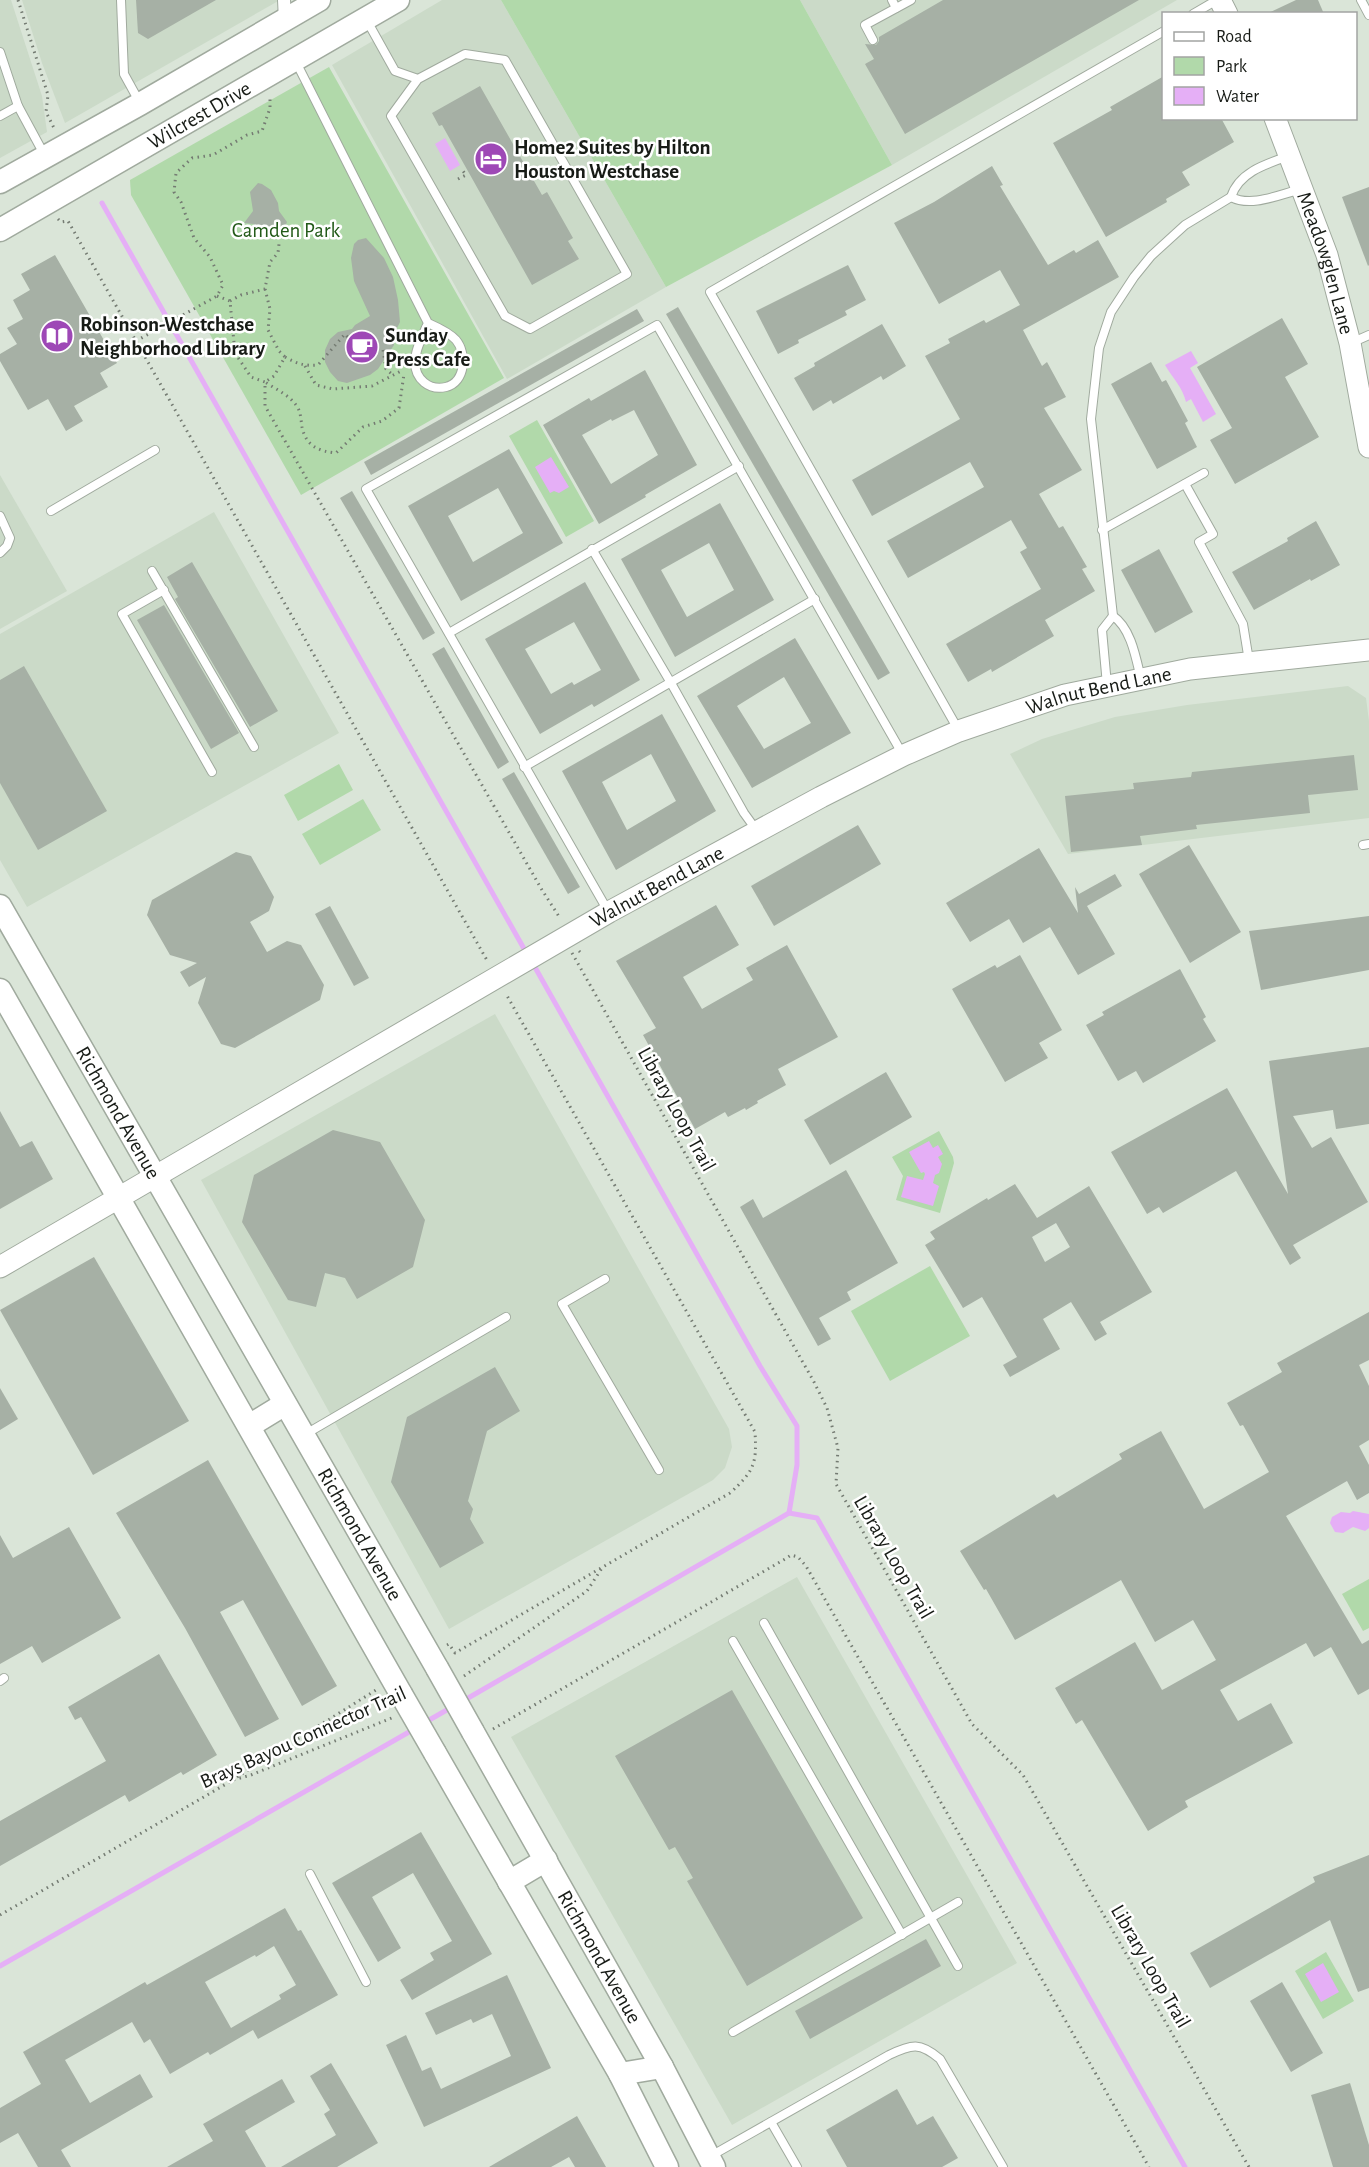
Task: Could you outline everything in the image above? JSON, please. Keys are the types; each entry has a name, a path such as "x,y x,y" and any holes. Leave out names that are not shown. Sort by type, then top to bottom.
{"main road":[{"name":"Wilcrest Drive","path":"0,182 140,104 284,10 319,0"},
{"name":"Wilcrest Drive","path":"0,230 294,59 360,9 399,0"},
{"path":"140,104 160,136"},
{"name":"Richmond Avenue","path":"1,909 546,1860 662,2067 711,2162"},
{"name":"Richmond Avenue","path":"0,990 249,1426 392,1690 435,1753 620,2074 667,2167"},
{"path":"249,1426 285,1404"},
{"path":"509,1882 546,1860"},
{"path":"620,2074 662,2067"}],"street":[{"name":"Meadowglen Lane","path":"1276,120 1360,339 1369,447"},
{"name":"Walnut Bend Lane","path":"0,1267 609,912 821,797 959,730 1065,695 1190,669 1369,650"}],"lane":[{"path":"121,0 124,74 140,104"},
{"path":"873,40 865,25 894,4 911,0"},
{"path":"1197,12 1218,0"},
{"path":"1361,0 1369,15"},
{"path":"360,9 395,71 418,79 465,54 505,60 627,274 530,329 505,316 391,116 418,79"},
{"path":"959,730 710,292 1162,32"},
{"path":"0,52 18,106 46,157"},
{"path":"294,59 428,323 455,339 461,348 464,360 461,372 456,380 447,387 425,385 416,371 415,361 428,323"},
{"path":"0,116 18,106"},
{"path":"1141,679 1136,654 1130,640 1119,621 1113,616 1102,530 1091,419 1100,348 1111,312 1134,277 1166,241 1185,225 1231,197 1234,186 1242,179 1268,163 1289,156"},
{"path":"1231,197 1241,202 1251,202 1302,189"},
{"path":"609,912 366,489 657,325 904,756"},
{"path":"51,511 155,450"},
{"path":"449,633 739,466"},
{"path":"1102,530 1204,473"},
{"path":"1185,484 1213,534 1199,542 1243,624 1249,662"},
{"path":"0,516 10,538 7,546 0,553"},
{"path":"592,549 744,813 758,832"},
{"path":"153,571 254,747"},
{"path":"164,590 122,614 212,772"},
{"path":"524,767 815,599"},
{"path":"1107,686 1102,630 1113,616"},
{"path":"605,1279 562,1304 659,1470"},
{"path":"303,1435 506,1317"},
{"path":"764,1623 958,1966"},
{"path":"733,1641 902,1935"},
{"path":"310,1874 366,1982"},
{"path":"733,2032 958,1902"},
{"path":"711,2162 771,2122 889,2055 903,2048 914,2046 928,2049 939,2059 1003,2167"},
{"path":"771,2122 797,2167"}],"path":[{"path":"18,0 48,95 46,112 60,139"},
{"path":"136,341 218,296 224,285 210,257 194,238 181,202 174,192 176,173 192,158 213,154 247,135 262,131 270,108 270,94"},
{"path":"458,179 465,175 463,171"},
{"path":"279,244 278,253 270,262 265,289 270,309 268,330 279,351 295,363 305,366 318,364 345,334 350,340"},
{"path":"230,301 241,295 265,289"},
{"path":"218,296 230,301"},
{"path":"230,301 235,353 251,377 265,382 289,397 300,411 303,433 313,447 322,452 336,453 363,428 382,421 399,408 405,369 372,386 333,389 315,385 305,366"},
{"path":"383,350 386,369 393,375"},
{"path":"265,382 274,376 285,357"},
{"path":"265,382 265,405 536,880 565,938 583,955"},
{"name":"Library Loop Trail","path":"565,938 814,1382 826,1408 838,1448 836,1484 972,1724 1023,1775 1249,2167"},
{"path":"455,1681 587,1591 603,1567"},
{"path":"232,1780 392,1690"},
{"name":"Brays Bayou Connector Trail","path":"0,1915 232,1780 251,1775 396,1716"}],"shaded area":[{"path":"0,0 11,0 42,96 47,132 0,158"},
{"path":"22,0 280,0 65,123 42,63"},
{"path":"442,0 501,0 666,287 507,379 332,65"},
{"path":"800,0 1177,0 892,165"},
{"path":"0,475 67,591 0,629"},
{"path":"214,512 339,733 27,907 0,860 0,634"},
{"path":"1348,686 1366,698 1369,721 1369,818 1068,854 1010,754 1042,739 1115,717 1187,705"},
{"path":"495,1014 729,1429 732,1447 725,1468 713,1480 449,1629 201,1180"},
{"path":"797,1577 1017,1963 732,2125 511,1737"}],"green space":[{"path":"501,0 800,0 892,165 666,287"},
{"name":"Camden Park","path":"329,67 504,378 301,495 131,195 130,180"},
{"path":"537,420 594,521 566,537 509,436"},
{"path":"339,764 353,790 298,821 284,795"},
{"path":"363,799 381,830 320,865 302,834"},
{"path":"939,1131 954,1163 940,1213 896,1200 903,1176 892,1157"},
{"path":"930,1266 970,1336 890,1381 851,1311"},
{"path":"1369,1579 1369,1628 1363,1631 1342,1594"},
{"path":"1326,1952 1354,2001 1323,2019 1295,1971"}],"water":[{"path":"445,138 460,165 450,171 435,144"},
{"path":"1191,351 1198,363 1190,368 1216,414 1203,422 1191,399 1186,402 1180,387 1165,365"},
{"path":"551,457 569,487 559,493 554,491 550,493 535,467"},
{"path":"929,1141 933,1148 938,1145 943,1154 938,1157 942,1164 933,1183 939,1186 933,1206 901,1197 907,1176 923,1180 925,1174 921,1173 909,1152"},
{"path":"1353,1511 1369,1514 1369,1528 1365,1531 1353,1527 1343,1533 1335,1532 1330,1523 1332,1517 1341,1512"},
{"path":"1323,1963 1339,1992 1321,2002 1305,1974"}],"building":[{"path":"136,0 216,0 148,39 138,33"},
{"path":"943,0 1139,0 905,134 865,64 874,59 865,44 876,45 879,37"},
{"path":"1296,0 1318,0 1323,12 1270,12"},
{"path":"1162,77 1162,120 1222,120 1234,142 1182,172 1190,185 1166,199 1167,202 1106,237 1053,143 1112,110 1110,107"},
{"name":"Home2 Suites by Hilton Houston Westchase","path":"480,86 542,195 547,192 573,238 568,241 579,259 532,285 442,125 439,126 432,113"},
{"path":"992,166 1003,185 1000,186 1048,265 1098,240 1119,277 1023,330 1042,366 1047,362 1066,397 1044,408 1082,470 1039,494 1059,528 1063,526 1087,567 1082,569 1095,591 1045,620 1054,636 992,672 991,669 968,682 946,644 1041,589 1020,552 1027,548 1011,520 908,578 887,541 984,487 970,462 872,516 852,480 960,419 925,356 950,343 948,339 984,320 986,323 1020,305 1000,270 939,304 894,223 934,202"},
{"path":"258,183 271,190 278,203 279,211 287,222 282,234 268,238 258,235 254,224 244,223 253,211 250,192"},
{"path":"1369,187 1369,265 1368,266 1342,197"},
{"path":"366,238 384,258 393,277 400,322 394,334 394,345 378,369 370,375 347,383 338,381 330,372 325,362 325,350 330,339 338,332 352,329 370,316 354,281 351,258 354,244"},
{"name":"Robinson-Westchase Neighborhood Library","path":"55,255 117,363 100,373 108,387 74,406 83,421 66,431 48,399 28,410 0,361 0,354 17,344 7,328 23,319 13,300 30,290 21,274"},
{"path":"848,265 866,300 845,311 847,315 798,340 799,343 778,354 756,311"},
{"path":"678,307 890,673 878,680 666,314"},
{"path":"637,309 644,321 371,475 364,462"},
{"path":"1282,318 1308,364 1285,377 1319,437 1235,484 1210,440 1232,428 1197,367"},
{"path":"882,324 906,366 883,380 881,376 833,404 831,400 813,411 794,378 815,366 814,363"},
{"path":"1151,362 1162,382 1166,380 1188,421 1185,423 1197,447 1157,469 1111,384"},
{"path":"645,370 697,465 599,524 543,425 589,398 591,401","holes":["634,410 658,455 611,484 582,435 611,419 612,421"]},
{"path":"509,449 563,543 461,601 408,506","holes":["498,488 523,533 473,562 448,516"]},
{"path":"352,491 435,633 423,640 340,498"},
{"path":"720,503 774,600 675,657 621,559","holes":["709,543 734,590 687,617 661,570"]},
{"path":"1316,521 1340,565 1254,610 1232,572 1288,541 1287,538"},
{"path":"1159,549 1193,612 1155,633 1121,570"},
{"path":"192,562 278,711 250,727 175,599 178,597 167,577"},
{"path":"585,582 640,680 594,707 592,704 540,734 485,639","holes":["574,622 601,670 574,685 572,682 551,694 525,649"]},
{"path":"164,605 239,733 211,749 137,620"},
{"path":"795,638 851,733 752,788 697,696","holes":["784,677 811,723 764,749 737,706"]},
{"path":"444,647 509,762 498,769 432,654"},
{"path":"24,666 107,811 38,850 0,783 0,680"},
{"path":"662,714 716,811 616,870 562,771","holes":["651,754 676,801 627,830 602,782"]},
{"path":"1354,755 1358,790 1308,795 1310,813 1196,825 1197,829 1140,836 1142,845 1071,852 1065,796 1134,789 1133,783 1191,777 1192,772"},
{"path":"514,772 580,887 568,894 502,779"},
{"path":"858,825 881,864 774,926 751,886"},
{"path":"1189,845 1241,932 1190,963 1139,874"},
{"path":"1039,848 1078,913 1075,887 1079,894 1115,874 1122,886 1087,906 1115,954 1078,975 1050,927 1023,943 1009,919 970,942 946,903"},
{"path":"236,852 251,856 274,897 269,911 250,922 267,952 287,941 301,945 324,985 320,1000 235,1048 221,1044 198,1003 206,977 189,987 180,972 197,963 170,955 147,915 152,900"},
{"path":"716,905 739,945 683,977 702,1009 753,980 746,968 787,945 838,1037 778,1069 786,1085 757,1101 758,1103 746,1110 745,1108 728,1117 725,1112 695,1129 643,1035 656,1028 616,961"},
{"path":"330,906 369,978 354,986 315,914"},
{"path":"1369,916 1369,970 1261,990 1249,931"},
{"path":"1020,955 1062,1030 1039,1043 1048,1058 1005,1082 952,989 995,965 997,968"},
{"path":"1180,969 1216,1041 1143,1083 1136,1071 1118,1081 1086,1025 1104,1015 1102,1012"},
{"path":"1369,1047 1369,1124 1336,1129 1333,1110 1293,1116 1312,1148 1331,1137 1368,1202 1293,1245 1301,1258 1290,1265 1236,1171 1163,1213 1159,1207 1147,1214 1111,1152 1227,1088 1288,1194 1269,1061"},
{"path":"886,1072 912,1117 830,1165 804,1120"},
{"path":"0,1111 20,1147 32,1141 53,1179 0,1209"},
{"path":"333,1130 380,1142 425,1220 413,1267 357,1299 345,1278 325,1273 316,1307 288,1300 242,1222 254,1175"},
{"path":"846,1170 898,1263 847,1292 851,1300 819,1318 831,1339 818,1346 740,1207 753,1199 763,1218"},
{"path":"1015,1184 1037,1218 1089,1186 1152,1292 1100,1322 1107,1334 1095,1341 1071,1302 1043,1319 1060,1349 1010,1377 1003,1365 1017,1357 982,1297 963,1308 925,1245 935,1239 930,1232 987,1198 988,1200","holes":["1056,1223 1070,1247 1045,1262 1032,1237"]},
{"path":"94,1257 189,1421 93,1475 0,1310"},
{"path":"1369,1312 1369,1360 1359,1365 1369,1386 1369,1440 1359,1446 1369,1465 1369,1493 1357,1500 1347,1481 1286,1516 1362,1644 1369,1640 1369,1689 1358,1695 1331,1647 1314,1657 1306,1643 1220,1690 1238,1721 1271,1703 1293,1743 1185,1801 1188,1807 1148,1831 1082,1720 1076,1724 1055,1688 1135,1642 1162,1690 1216,1660 1193,1620 1155,1642 1121,1580 1015,1640 986,1589 984,1590 960,1551 1054,1494 1057,1498 1122,1459 1119,1454 1161,1431 1204,1509 1269,1472 1243,1425 1240,1426 1227,1403 1282,1372 1277,1363"},
{"path":"495,1367 520,1411 487,1431 468,1501 473,1509 470,1519 484,1543 440,1568 391,1482 407,1417"},
{"path":"0,1388 18,1419 0,1430"},
{"path":"208,1460 337,1686 302,1706 243,1600 220,1612 279,1719 245,1737 185,1628 116,1513"},
{"path":"69,1527 121,1618 42,1663 32,1646 0,1664 0,1535 13,1558"},
{"path":"159,1654 217,1755 183,1775 181,1772 129,1802 125,1795 0,1866 0,1821 106,1761 81,1717 75,1720 68,1707"},
{"path":"732,1690 863,1918 747,1986 687,1881 693,1878 675,1847 669,1850 615,1756"},
{"path":"421,1832 492,1954 412,2000 400,1980 434,1960 430,1953 452,1941 413,1873 372,1897 401,1948 378,1962 332,1883"},
{"path":"1369,1855 1369,1988 1358,1992 1330,1920 1210,1988 1190,1953 1315,1882 1313,1877"},
{"path":"285,1908 298,1931 301,1930 338,1995 258,2039 253,2030 210,2055 208,2052 170,2074 150,2039 144,2043 132,2022 65,2060 90,2103 140,2074 153,2097 61,2150 71,2167 38,2167 18,2133 0,2143 0,2108 41,2084 23,2052 145,1982 147,1985","holes":["274,1946 296,1985 279,1995 281,1999 231,2028 205,1982"]},
{"path":"926,1939 941,1966 810,2039 795,2011"},
{"path":"507,1975 551,2068 424,2127 386,2045 406,2035 422,2071 431,2067 441,2089 511,2056 492,2014 473,2023 471,2019 436,2035 425,2013"},
{"path":"1282,1982 1323,2053 1291,2072 1250,2001"},
{"path":"331,2063 378,2143 337,2167 281,2167 336,2135 324,2114 330,2110 310,2076"},
{"path":"282,2079 295,2102 245,2131 266,2167 167,2167 213,2141 203,2124"},
{"path":"1350,2083 1369,2145 1369,2167 1333,2167 1311,2095"},
{"path":"897,2089 917,2125 933,2116 958,2158 942,2167 847,2167 826,2130"},
{"path":"577,2116 606,2167 575,2167 569,2157 551,2167 489,2167"}],"waterway":[{"path":"102,203 527,954"},
{"path":"532,962 760,1366 797,1426 797,1465 789,1513"},
{"path":"463,1701 789,1513 817,1518 1185,2167"},
{"path":"424,1723 452,1707"},
{"path":"0,1966 416,1728"}],"place":[{"name":"Home2 Suites by Hilton Houston Westchase","path":"491,159"},
{"name":"Robinson-Westchase Neighborhood Library","path":"57,336"},
{"name":"Sunday Press Cafe","path":"362,347"}]}
